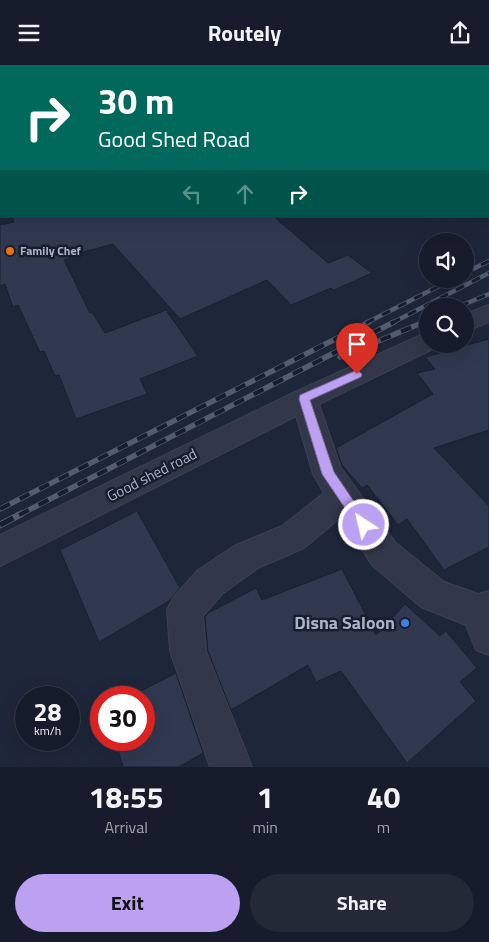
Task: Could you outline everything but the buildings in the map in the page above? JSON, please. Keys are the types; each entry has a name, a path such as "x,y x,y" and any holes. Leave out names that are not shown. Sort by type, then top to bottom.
{"street":[{"path":"474,320 489,313"},
{"path":"419,345 304,399 328,474 384,553 433,595 486,620"},
{"name":"Good shed road","path":"0,551 304,399"},
{"path":"231,767 188,651 185,610 210,582 246,557 293,537 344,496"}],"railway":[{"path":"474,268 489,261"},
{"path":"392,323 489,273"},
{"path":"366,323 435,288"},
{"path":"474,300 489,294"},
{"path":"0,509 369,322"},
{"path":"19,515 394,322"},
{"path":"340,357 419,324"},
{"path":"0,525 21,514"}],"place":[{"name":"Family Chef","path":"10,251"},
{"name":"Disna Saloon","path":"405,623"}],"route":[{"path":"357,374 304,399 328,474 364,525"}]}
